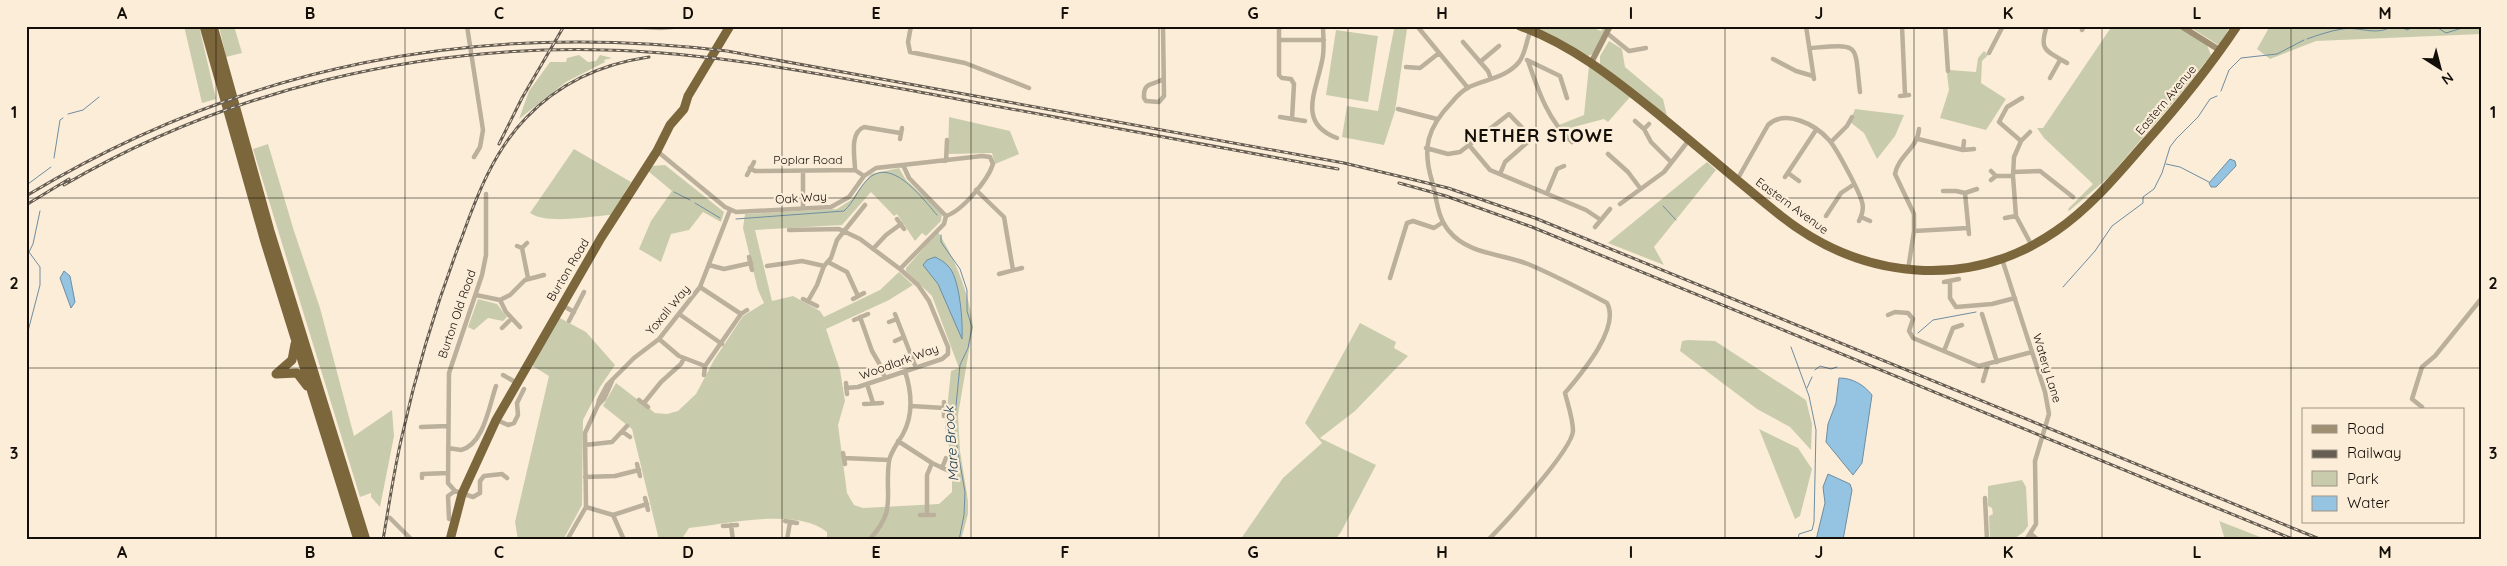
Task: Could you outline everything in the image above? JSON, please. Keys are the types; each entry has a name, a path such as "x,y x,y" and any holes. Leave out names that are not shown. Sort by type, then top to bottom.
{"highway":[{"path":"204,26 224,89 237,120 366,540"},
{"path":"213,26 232,131 358,540"},
{"name":"Burton Road","path":"450,540 458,492 496,420 521,386 562,305 670,125 684,110 688,96 730,26"},
{"name":"Eastern Avenue","path":"1520,26 1531,30 1591,63 1690,139 1736,180 1782,217 1819,243 1858,259 1908,270 1960,269 2002,259 2032,246 2067,223 2112,180 2187,95 2237,26"},
{"path":"291,324 294,356 288,365 276,374 297,373 302,377 319,414"}],"street":[{"path":"467,26 471,63 483,130 480,147 474,157"},
{"path":"627,26 660,28 683,26"},
{"path":"911,26 908,42 910,52 966,63 1022,90 1029,88"},
{"path":"1163,26 1163,79 1163,100 1154,103 1146,101 1144,98 1144,87 1148,83 1163,79"},
{"path":"1279,26 1279,75 1282,78 1291,79 1294,84 1292,119"},
{"path":"1323,26 1323,60 1312,110 1313,119 1327,135 1337,138"},
{"path":"1417,26 1468,88"},
{"path":"1591,63 1608,34 1610,26"},
{"path":"1773,59 1796,72 1814,77 1811,48 1806,26"},
{"path":"1902,26 1905,96"},
{"path":"1940,67 1947,68 1945,26"},
{"path":"1989,53 2001,26"},
{"path":"2047,26 2042,38 2043,46 2046,51 2067,63"},
{"path":"2181,26 2220,51"},
{"path":"1488,540 1533,492 1569,442 1573,433 1565,393 1586,369 1594,356 1611,314 1607,303 1559,277 1525,263 1474,248 1462,242 1449,232 1438,210 1427,170 1426,148 1437,119 1468,88 1511,70 1522,58 1531,30"},
{"path":"1608,34 1626,49 1640,52 1646,48"},
{"path":"1279,40 1324,40"},
{"path":"1463,42 1488,71 1491,79"},
{"path":"1811,48 1846,45 1852,49 1857,57 1861,90"},
{"path":"1480,62 1499,46"},
{"path":"1406,67 1420,68 1439,53"},
{"path":"1522,58 1560,76 1567,98"},
{"path":"2053,76 2060,60"},
{"path":"1528,61 1542,102 1563,134 1572,142"},
{"path":"2016,95 2020,99 2007,107 1999,122 2021,141"},
{"path":"1398,109 1437,119"},
{"path":"1426,148 1455,154 1509,114 1513,116 1530,140 1505,162 1500,174"},
{"path":"1280,117 1305,121"},
{"path":"1736,180 1768,125 1774,119 1782,117 1794,119 1816,130 1831,142 1862,202 1860,219 1870,221"},
{"path":"1831,142 1850,127 1852,117"},
{"path":"1635,121 1644,129 1651,142 1672,162"},
{"path":"1644,129 1649,124"},
{"path":"855,170 855,135 859,129 864,127 901,133"},
{"path":"1908,270 1914,230 1914,210 1895,174 1898,164 1918,139 1919,129"},
{"path":"475,132 483,130"},
{"path":"1800,181 1786,175 1816,130"},
{"path":"2030,132 2021,141 2014,157 2013,172 2016,216 2032,246"},
{"path":"1621,201 1654,181 1690,139"},
{"path":"1918,139 1964,150 1974,149"},
{"path":"946,161 947,140"},
{"path":"1964,141 1964,150"},
{"path":"1469,145 1485,166 1586,210 1601,220"},
{"path":"656,151 730,210"},
{"path":"1608,154 1628,172 1640,188"},
{"path":"864,176 876,168 904,167 982,156 990,158 993,164 992,168 976,190 954,214 946,216"},
{"path":"747,175 754,162"},
{"path":"1547,193 1557,169 1564,166"},
{"path":"904,167 909,178 946,216"},
{"name":"Poplar Road","path":"750,168 755,171 855,170 864,176"},
{"path":"803,171 803,208"},
{"path":"1991,171 1996,176"},
{"path":"1991,180 1996,176 2013,172 2040,171 2073,196"},
{"name":"Oak Way","path":"730,210 743,212 831,207 849,197 864,176"},
{"path":"1826,213 1841,193 1853,185"},
{"path":"1946,189 1965,193 1977,189"},
{"path":"976,190 1004,217 1013,270"},
{"path":"2062,195 2066,190"},
{"path":"1965,193 1969,234"},
{"name":"Burton Old Road","path":"458,492 448,483 449,373 476,295 486,255 486,194"},
{"path":"817,306 805,300 817,285 837,240 865,205"},
{"path":"1595,227 1610,209"},
{"name":"Yoxall Way","path":"586,507 585,445 587,426 598,405 598,400 607,385 634,358 659,339 700,287 730,210"},
{"path":"789,230 832,228 844,230 900,269 944,224 946,216"},
{"path":"2005,218 2016,216"},
{"path":"897,219 904,229"},
{"path":"1390,278 1407,223 1413,221 1434,228 1444,222"},
{"path":"873,249 886,235 901,224"},
{"path":"1914,230 1968,228"},
{"path":"527,243 520,247 528,278"},
{"path":"749,257 752,270"},
{"name":"Watery Lane","path":"2002,259 2045,392 2049,414 2036,453 2036,524 2031,534"},
{"path":"767,266 802,261 826,264 846,272 858,296"},
{"path":"709,265 724,269 751,263"},
{"path":"999,274 1022,268"},
{"name":"Woodlark Way","path":"846,388 867,384 945,357 948,347 929,300 918,285 900,269"},
{"path":"476,295 500,300 510,295 528,278 544,275"},
{"path":"1959,279 1947,282 1950,298 1956,307 1992,304 2015,298"},
{"path":"700,287 741,314"},
{"path":"569,322 582,293"},
{"path":"853,299 864,293"},
{"path":"2422,406 2412,399 2422,367 2435,356 2481,299"},
{"path":"500,300 511,319 520,326"},
{"path":"562,305 574,312"},
{"path":"704,375 705,366 741,314 747,310"},
{"path":"1888,315 1896,312 1908,313 1913,320 1909,331 1910,336 1979,366 2032,352"},
{"path":"679,314 722,344"},
{"path":"854,320 868,314"},
{"path":"1982,314 1997,362"},
{"path":"860,317 872,351 880,363 885,378"},
{"path":"890,322 896,317 916,368"},
{"path":"502,328 511,319"},
{"path":"1944,351 1953,328 1962,325"},
{"path":"895,341 904,337"},
{"path":"659,339 684,358 705,366"},
{"path":"648,407 641,402 684,358"},
{"path":"1983,381 1988,364"},
{"path":"869,540 883,524 888,513 889,460 908,425 911,388 905,371"},
{"path":"496,420 508,425 514,423 518,415 517,403 524,395 521,386 503,375"},
{"path":"867,384 873,403"},
{"path":"448,448 461,450 474,443 496,394 496,386"},
{"path":"944,402 944,416"},
{"path":"864,404 882,403"},
{"path":"911,406 944,408"},
{"path":"424,428 448,426"},
{"path":"585,445 612,442 628,426"},
{"path":"623,432 630,437"},
{"path":"898,442 932,464 949,471"},
{"path":"845,464 844,455 889,460"},
{"path":"942,468 946,458"},
{"path":"638,464 640,476"},
{"path":"927,515 926,475 932,464"},
{"path":"585,477 615,476 639,470"},
{"path":"422,478 422,474 448,473"},
{"path":"449,519 448,496 458,492 476,497 480,493 480,481 484,476 502,473 507,478"},
{"path":"645,498 648,510"},
{"path":"1985,498 1988,511 1987,540"},
{"path":"567,540 586,507 614,515 646,504"},
{"path":"614,515 624,540"},
{"path":"920,515 934,515"},
{"path":"390,518 412,540"},
{"path":"787,540 787,521 797,523"},
{"path":"731,525 733,540"},
{"path":"723,526 737,525"},
{"path":"2026,540 2031,534 2038,540"}],"green space":[{"path":"184,26 199,26 216,99 202,103"},
{"path":"219,26 234,26 242,53 226,57"},
{"path":"1380,26 1398,26 1407,29 1395,111 1384,145 1342,137 1347,106 1378,111 1394,29"},
{"path":"1531,26 1589,26 1601,31 1604,26 1608,26 1595,53 1588,56"},
{"path":"2112,26 2177,26 2207,45 2211,55 2109,177 2069,211 2068,209 2093,184 2044,138 2037,128 2043,128"},
{"path":"2188,26 2230,26 2220,46"},
{"path":"2270,26 2481,26 2481,34 2316,41 2270,59 2257,49"},
{"path":"1336,30 1378,36 1368,102 1326,95"},
{"path":"1609,41 1622,49 1625,67 1663,99 1667,116 1600,65 1600,56"},
{"path":"1984,51 1988,55 1982,61 1981,83 2006,99 1986,130 1940,118 1949,90 1947,74 1950,70 1976,72 1978,58"},
{"path":"579,55 588,62 596,61 600,55 612,58 604,60 605,62 566,82 519,119 529,91 550,62 566,62 567,58"},
{"path":"1589,66 1631,96 1608,122 1604,119 1562,130 1559,125 1584,115"},
{"path":"1855,109 1904,115 1895,136 1877,159 1864,133 1850,122"},
{"path":"949,117 1010,131 1019,154 995,164 992,153 948,154"},
{"path":"268,144 294,231 320,308 354,436 392,410 394,436 380,507 371,497 371,493 360,497 253,149"},
{"path":"574,149 631,182 611,215 547,219 530,213"},
{"path":"1707,162 1716,170 1654,247 1664,265 1608,243"},
{"path":"665,165 724,212 721,222 703,212 689,230 671,234 661,262 639,249 651,221 672,191 648,171 652,166"},
{"path":"899,168 906,180 942,213 941,221 926,236 922,233 915,241 897,214 894,216 871,192 842,225 755,230 772,301 793,296 820,311 824,317 880,290 899,272 913,285 889,300 826,329 840,370 845,401 838,425 847,493 854,505 863,508 939,504 952,492 952,461 945,428 951,371 959,368 932,296 906,271 906,268 938,232 961,278 969,302 973,327 958,415 960,451 968,501 968,514 961,540 827,540 827,532 814,524 798,520 761,519 689,528 681,540 659,540 632,429 603,406 616,383 655,413 667,414 678,411 696,394 714,360 743,316 764,303 758,290 743,228 745,214 837,209 851,200 871,174"},
{"path":"478,299 497,304 507,317 503,321 488,318 474,330 468,327"},
{"path":"558,317 586,332 615,365 600,387 583,420 582,505 563,540 518,540 515,522 549,376 531,365"},
{"path":"1360,323 1396,342 1394,348 1408,356 1355,411 1320,438 1376,465 1341,532 1335,540 1240,540 1283,478 1322,443 1305,423"},
{"path":"1682,341 1715,341 1806,400 1812,424 1811,450 1790,427 1757,409 1680,351"},
{"path":"1759,429 1798,448 1812,469 1800,516 1795,519"},
{"path":"2022,480 2026,487 2028,526 2021,535 2012,539 1990,540 1989,516 1993,514 1992,508 1988,506 1988,486"},
{"path":"2219,521 2268,540 2225,540"}],"water":[{"path":"2230,159 2235,161 2236,166 2216,187 2211,187 2209,183"},
{"path":"935,257 947,265 955,280 961,312 962,339 938,284 923,265 927,260"},
{"path":"64,271 70,276 75,302 71,308 60,278"},
{"path":"1839,378 1849,379 1858,383 1872,395 1862,463 1853,475 1826,442 1828,424 1836,403"},
{"path":"1828,474 1850,484 1852,490 1843,540 1816,540 1825,503 1823,487"}],"waterway":[{"path":"2307,39 2348,28 2380,31 2392,26"},
{"path":"2399,26 2407,30 2415,26"},
{"path":"2435,26 2446,33 2469,26"},
{"path":"2221,91 2229,70 2241,58 2277,54 2304,40"},
{"path":"2063,287 2095,251 2112,226 2143,203 2143,197 2154,189 2162,173 2170,147 2198,117 2210,99 2217,96"},
{"path":"68,114 83,110 99,97"},
{"path":"54,158 60,120 63,118"},
{"path":"2166,164 2180,167 2209,182"},
{"path":"28,184 51,167"},
{"name":"Mare Brook","path":"736,219 844,211 867,180 876,174 886,173 896,176 915,190 937,215"},
{"name":"Mare Brook","path":"674,192 690,200"},
{"name":"Mare Brook","path":"695,203 720,218"},
{"path":"1663,206 1676,220"},
{"path":"26,339 40,285 40,267 29,252 33,244 40,211"},
{"name":"Mare Brook","path":"941,235 941,242 960,269 967,290 967,311 972,327 968,348 960,365 955,416 955,435 965,492 964,515 959,540"},
{"path":"1918,333 1933,320 1976,312"},
{"path":"1791,347 1809,396 1816,430 1814,522 1812,530 1799,534 1798,540"},
{"path":"1815,370 1820,366 1831,369 1837,367"},
{"path":"1807,388 1812,377"}],"railway":[{"path":"499,144 522,98 564,26"},
{"path":"26,196 109,151 192,113 278,84 364,63 452,49 542,42 634,43 727,51 1344,163 1448,188 1535,218 2322,540"},
{"path":"64,185 126,152 191,123 258,99 326,80 395,65 535,50 650,52 738,61 870,83 1338,169"},
{"path":"383,540 399,449 428,335 468,221 480,190 496,159 526,118 552,95 567,85 598,70 631,60 649,57"},
{"path":"26,205 69,179"},
{"path":"1399,183 1446,196 1532,227 2295,540"}],"district":[{"name":"NETHER STOWE","path":"1539,136"}]}
